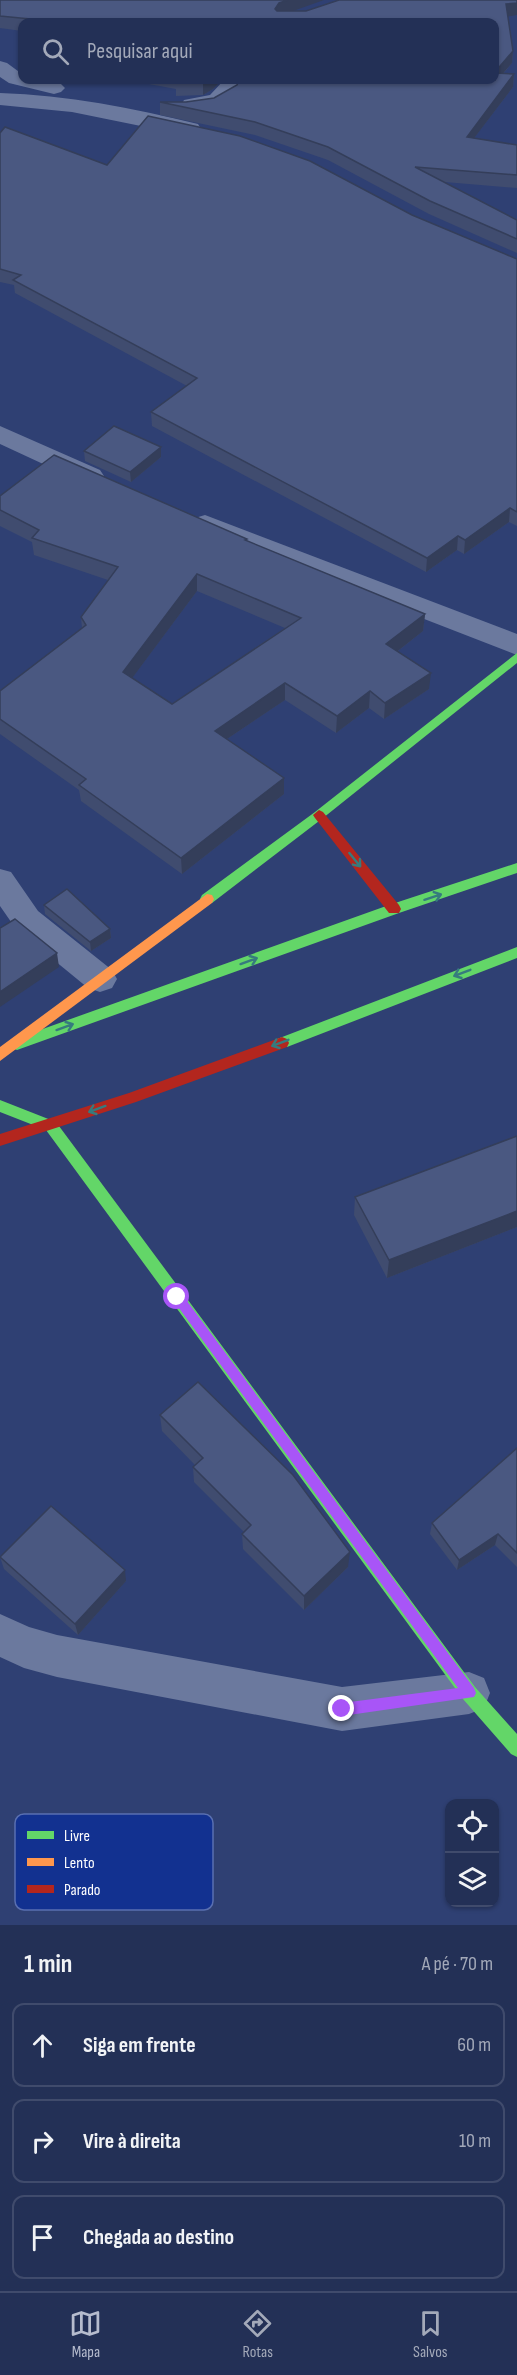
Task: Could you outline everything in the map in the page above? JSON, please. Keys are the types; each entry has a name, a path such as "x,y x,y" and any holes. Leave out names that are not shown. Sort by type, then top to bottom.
{"main road":[{"path":"5,1051 319,815 517,657"},
{"path":"319,815 394,909"},
{"path":"5,1051 394,909 517,868"},
{"path":"0,1140 51,1126 256,1053 517,952"},
{"path":"0,1106 51,1126 470,1693 517,1748"}],"street":[{"path":"0,67 18,80"},
{"path":"35,84 77,93 203,106 220,100 233,84"},
{"path":"0,99 86,106 212,134"},
{"path":"0,434 113,485"},
{"path":"187,517 517,645"},
{"path":"0,881 27,920 100,979"},
{"path":"0,1635 24,1647 57,1656 342,1709 470,1693"}],"building":[{"path":"0,0 288,0 279,3 275,9 277,11 306,11 339,0 517,0 517,3 506,4 513,51 499,67 499,18 20,18 0,16"},
{"path":"499,73 514,74 467,137 517,145 517,175 415,167 517,220 517,239 430,201 328,147 255,122 160,102 186,102 214,98 237,85 499,84"},
{"path":"148,116 240,136 310,161 412,215 517,259 517,512 510,508 465,540 458,536 427,558 151,412 197,378 13,280 21,275 0,269 0,133 5,127 107,165"},
{"path":"114,426 161,447 130,472 84,451"},
{"path":"54,455 247,539 245,540 425,614 386,644 431,673 385,703 370,691 337,716 285,683 215,731 284,778 181,858 79,785 86,779 0,719 0,691 86,625 81,617 118,567 32,538 39,530 0,510 0,496","holes":["197,574 301,618 172,704 123,672"]},
{"path":"67,889 110,929 90,942 44,905"},
{"path":"15,919 57,953 0,992 0,928"},
{"path":"517,1136 517,1211 389,1260 355,1197"},
{"path":"198,1382 293,1475 350,1552 304,1596 242,1534 251,1525 193,1467 203,1458 160,1415"},
{"path":"517,1448 517,1553 498,1534 459,1560 432,1523"},
{"path":"51,1506 125,1570 75,1624 0,1557"}],"traffic: fast":[{"path":"207,899 319,815 517,657"},
{"path":"17,1044 394,909 517,868"},
{"path":"282,1043 517,952"},
{"path":"0,1106 51,1126 469,1693 517,1748"}],"traffic: slow":[{"path":"0,1055 207,899"}],"traffic: jam":[{"path":"319,815 394,909"},
{"path":"0,1140 131,1098 282,1043"}],"route":[{"path":"177,1297 470,1693 342,1709"}]}
